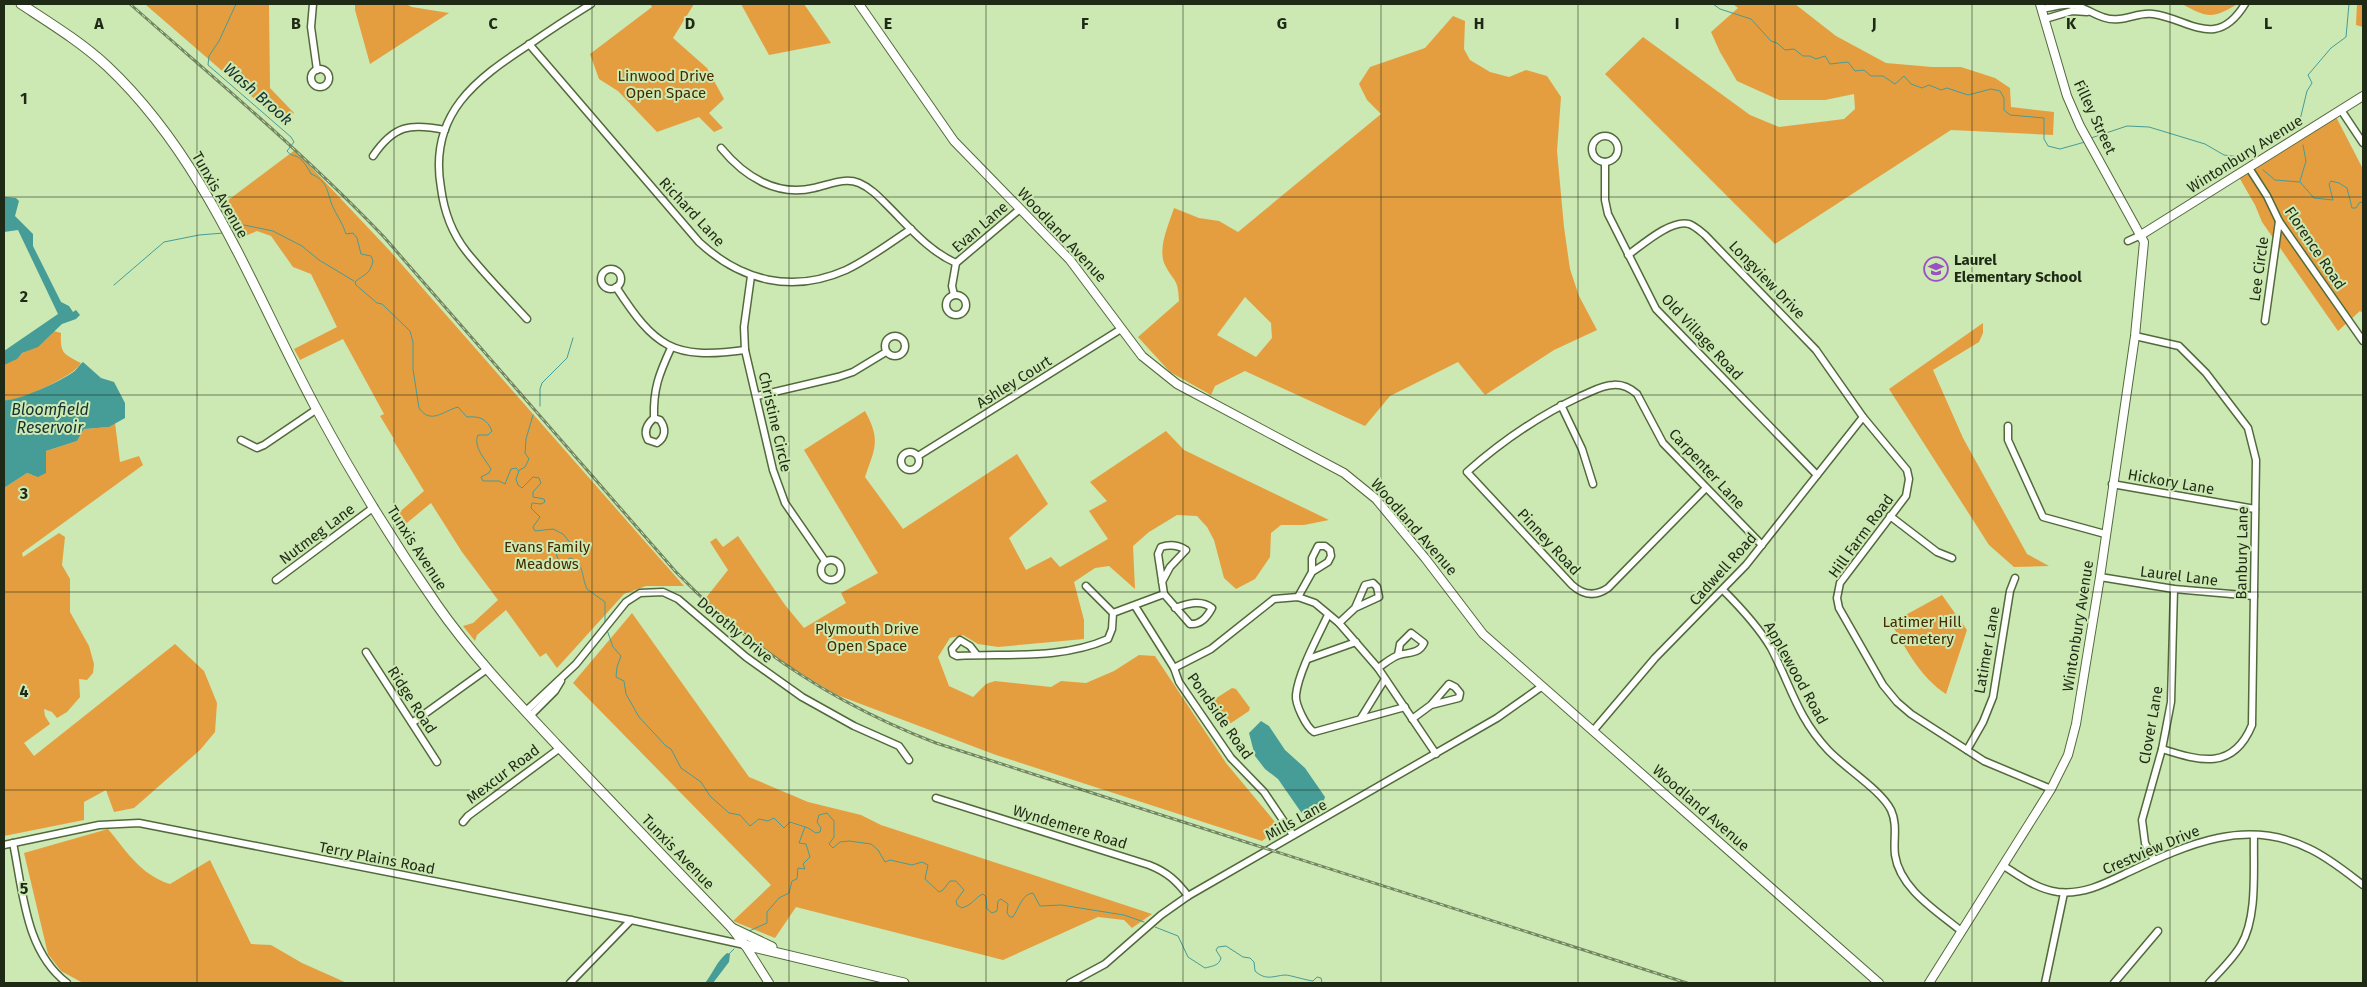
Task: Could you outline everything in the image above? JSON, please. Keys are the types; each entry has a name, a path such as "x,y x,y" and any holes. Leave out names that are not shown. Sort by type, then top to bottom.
{"main road":[{"name":"Tunxis Avenue","path":"20,4 78,42 120,80 190,169 227,232 317,409 374,507 436,604 487,669 732,928 745,945"},
{"path":"732,928 797,958"},
{"path":"745,945 904,983"}],"street":[{"path":"313,4 311,27 317,70"},
{"path":"527,319 466,250 448,218 439,178 439,162 445,130 457,105 479,79 590,4"},
{"name":"Woodland Avenue","path":"858,4 954,141 1070,260 1094,289 1142,356 1177,384 1344,473 1360,485 1376,499 1484,634 1541,687 1594,731 1879,983"},
{"path":"2041,6 2079,6 2100,17 2119,19 2144,13 2155,14 2189,26 2219,28 2231,21 2245,4"},
{"name":"Filley Street","path":"2041,6 2067,96 2088,141 2141,235"},
{"path":"2045,19 2072,11 2088,12"},
{"name":"Richard Lane","path":"529,44 699,242 726,263 751,276 786,282 818,280 848,269 911,229"},
{"name":"Wintonbury Avenue","path":"2128,241 2141,235 2363,96"},
{"path":"2340,110 2363,143"},
{"path":"373,156 381,144 393,135 412,126 421,125 445,130"},
{"path":"1606,136 1616,141 1619,149 1613,160 1605,162 1596,159 1592,151 1594,142 1606,136"},
{"path":"721,148 744,172 764,184 777,188 802,190 840,181 857,182 872,191 929,247 956,263"},
{"name":"Old Village Road","path":"1605,162 1605,200 1608,214 1646,293 1664,319 1817,475"},
{"name":"Florence Road","path":"2249,168 2267,196 2278,221 2363,341"},
{"name":"Evan Lane","path":"954,295 952,286 956,263 964,254 1020,209"},
{"name":"Lee Circle","path":"2265,321 2278,221"},
{"name":"Longview Drive","path":"1628,255 1671,225 1682,223 1691,225 1705,235 1816,350 1863,417"},
{"name":"Wintonbury Avenue","path":"1929,983 2051,789 2068,755 2076,724 2100,577 2135,336 2144,247 2141,235"},
{"name":"Christine Circle","path":"751,276 744,318 745,350 778,489 825,561"},
{"path":"616,286 646,328 672,348 715,354 745,350"},
{"name":"Ashley Court","path":"918,456 1122,329"},
{"name":"Banbury Lane","path":"2135,336 2179,346 2206,373 2248,428 2256,460 2253,716 2248,735 2235,750 2212,760 2195,759 2162,750"},
{"path":"654,418 653,395 657,378 672,348"},
{"path":"757,396 853,372 886,352"},
{"name":"Carpenter Lane","path":"1467,472 1525,425 1561,405 1611,384 1630,389 1643,403 1663,443 1762,545"},
{"path":"1561,405 1582,449 1593,484"},
{"path":"242,440 257,448 317,409"},
{"name":"Cadwell Road","path":"1594,731 1655,658 1723,590 1762,545 1863,417"},
{"name":"Hill Farm Road","path":"1863,417 1907,470 1909,479 1906,496 1845,574 1838,590 1839,608 1883,685 1897,702 1911,714 1967,750 2001,769 2051,789"},
{"path":"2008,426 2008,440 2043,517 2105,534"},
{"name":"Pinney Road","path":"1467,472 1572,585 1584,593 1593,594 1608,588 1706,488"},
{"name":"Hickory Lane","path":"2112,484 2255,509"},
{"name":"Nutmeg Lane","path":"276,580 374,507"},
{"path":"1890,516 1937,552 1952,558"},
{"path":"1162,582 1170,567 1186,550 1180,546 1167,545 1160,547 1158,554 1162,582 1164,594 1175,608 1190,624 1203,620 1212,608 1207,604 1198,603 1175,608"},
{"path":"1298,597 1312,572"},
{"name":"Laurel Lane","path":"2100,577 2174,589 2254,596"},
{"name":"Latimer Lane","path":"1967,750 1984,722 1993,697 2010,591 2015,578"},
{"path":"1086,586 1114,613"},
{"name":"Clover Lane","path":"2154,860 2145,843 2142,820 2162,750 2171,702 2174,589"},
{"name":"Applewood Road","path":"1723,590 1762,634 1779,665 1797,707 1816,735 1829,751 1881,797 1892,812 1895,825 1897,863 1900,873 1907,883 1961,931"},
{"name":"Dorothy Drive","path":"528,714 603,632 626,602 640,593 655,591 671,595 772,677 811,703 854,726 899,746 910,760"},
{"path":"1114,613 1164,594"},
{"path":"1174,668 1211,649 1274,599 1298,597 1316,603 1328,615 1340,623 1378,668 1436,754"},
{"name":"Pondside Road","path":"1135,606 1174,668 1179,682 1231,758 1264,792 1293,835"},
{"path":"1340,623 1355,608"},
{"path":"977,655 1031,655 1100,643 1108,639 1112,629 1114,613"},
{"path":"1328,615 1308,659 1296,696 1307,727 1314,732 1405,707"},
{"path":"1308,659 1356,642"},
{"name":"Ridge Road","path":"366,652 437,762"},
{"path":"1378,668 1398,655"},
{"path":"412,723 487,669"},
{"path":"1361,718 1386,679"},
{"name":"Mills Lane","path":"1070,983 1105,964 1161,915 1188,896 1497,718 1541,687"},
{"path":"1412,718 1431,705"},
{"name":"Mexcur Road","path":"463,822 468,816 560,748"},
{"name":"Wyndemere Road","path":"936,798 1149,865 1166,872 1177,881 1188,896"},
{"name":"Terry Plains Road","path":"4,845 99,825 139,823 631,920 745,945"},
{"name":"Crestview Drive","path":"2004,866 2038,887 2064,893 2091,889 2154,860 2211,838 2238,834 2279,838 2302,845 2330,860 2363,885"},
{"path":"2209,983 2240,947 2248,930 2252,914 2254,835"},
{"path":"13,843 34,940 51,969 67,983"},
{"path":"2044,983 2064,893"},
{"path":"570,983 631,920"},
{"path":"2114,983 2158,931"},
{"path":"745,945 769,983"}],"green space":[{"path":"269,4 270,88 294,113 281,122 146,5"},
{"path":"355,4 406,4 412,7 449,13 370,64"},
{"name":"Linwood Drive Open Space","path":"650,4 694,4 673,38 707,68 724,99 709,113 723,128 714,132 699,117 657,132 618,91 599,79 590,54 652,7"},
{"path":"741,4 804,4 831,43 769,55"},
{"path":"1733,4 1795,4 1836,36 1886,63 1932,67 1961,67 1995,78 2010,88 2011,107 2054,112 2053,135 1951,130 1775,244 1605,74 1643,37 1750,115 1779,127 1844,119 1855,109 1854,94 1825,100 1779,100 1737,81 1711,32 1738,8"},
{"path":"2182,4 2237,4 2221,13 2209,15 2197,12"},
{"path":"2357,4 2363,4 2363,27 2356,25"},
{"path":"1453,16 1465,21 1464,49 1470,60 1490,72 1509,77 1526,70 1547,76 1561,97 1557,151 1570,269 1579,296 1597,330 1554,350 1485,395 1458,362 1390,396 1365,426 1245,371 1215,386 1211,395 1170,372 1138,337 1179,301 1177,284 1165,265 1162,252 1174,208 1199,218 1219,221 1238,232 1381,114 1367,100 1359,84 1370,67 1425,48","holes":["1245,297 1271,323 1272,338 1256,357 1217,335"]},
{"path":"2334,113 2363,169 2363,313 2360,311 2338,331 2262,222 2255,205 2236,172"},
{"name":"Evans Family Meadows","path":"295,150 390,251 684,586 646,586 624,594 557,668 546,653 540,657 506,610 477,635 475,641 463,626 473,623 498,600 462,552 431,503 402,527 401,533 388,511 392,515 396,515 424,491 380,416 384,414 343,339 300,360 294,349 337,327 311,274 293,267 271,236 257,231 238,239 223,204"},
{"path":"1983,323 1983,333 1979,342 1933,370 1963,438 2027,554 2049,566 2014,567 1989,545 1889,389"},
{"path":"54,331 61,333 61,345 66,355 81,363 72,372 42,389 20,398 4,400 4,365 42,342"},
{"name":"Plymouth Drive Open Space","path":"865,411 873,429 875,444 865,477 903,529 1017,454 1048,504 1009,538 1026,570 1051,557 1060,567 1108,539 1089,511 1107,501 1090,482 1166,431 1184,450 1329,520 1304,525 1281,525 1271,533 1270,557 1255,579 1236,589 1224,578 1214,540 1207,527 1197,516 1177,515 1149,532 1133,546 1135,589 1109,566 1095,568 1074,582 1084,620 1084,639 998,647 978,644 963,635 950,638 938,657 949,686 973,697 986,684 995,681 1051,687 1061,681 1086,683 1114,671 1139,655 1155,656 1226,763 1280,828 1262,841 996,755 837,695 764,651 705,599 728,570 710,542 716,538 723,547 738,536 785,605 804,628 846,603 841,593 878,573 804,450"},
{"path":"115,423 120,462 139,456 143,465 22,553 23,557 59,533 65,537 62,565 70,579 70,612 89,646 94,664 93,673 87,680 79,679 80,697 67,712 57,718 52,712 44,709 45,716 50,724 24,743 34,756 175,644 204,671 217,703 215,732 200,750 134,808 114,812 106,790 84,802 84,820 4,836 4,488 27,473 32,475 45,462 46,451 77,441 84,429 109,427"},
{"name":"Latimer Hill Cemetery","path":"1942,595 1967,630 1946,694 1921,671 1891,623"},
{"path":"632,613 749,777 808,802 861,815 881,825 1152,914 1132,928 1124,920 1098,917 1003,960 796,907 775,938 733,921 771,885 573,683"},
{"path":"1232,688 1236,689 1250,708 1249,711 1231,723 1226,722 1214,703 1215,699"},
{"path":"108,829 135,862 151,875 170,884 210,860 251,944 271,945 302,963 347,983 83,983 61,971 48,954 24,853"}],"water":[{"name":"Bloomfield Reservoir","path":"4,197 16,198 19,201 15,216 33,234 33,246 61,302 69,306 73,312 76,310 80,315 76,319 62,324 38,347 22,353 17,359 4,365 4,351 58,314 18,230 4,232"},
{"name":"Bloomfield Reservoir","path":"83,362 101,378 114,382 125,403 125,418 109,427 84,429 77,441 46,451 46,473 38,477 27,473 4,488 4,400 18,398 49,386 72,373"},
{"path":"1261,721 1269,726 1285,750 1305,768 1325,797 1321,809 1303,815 1278,779 1265,769 1255,756 1249,733"},
{"path":"727,953 730,954 729,962 713,983 705,983 720,960"}],"waterway":[{"name":"Wash Brook","path":"236,4 219,41 209,56 208,65 291,137 294,142 287,151 298,157 311,174 320,179 346,234 353,233 357,238 361,254 371,256 373,261 370,269 355,282 356,285 377,303 382,304 410,331 413,342 413,369 419,408 428,416 433,416 458,407 467,417 476,417 488,424 492,431 488,435 478,435 477,439 480,453 491,469 489,473 481,477 483,481 499,481 505,484 511,469 516,468 519,471 516,479 518,485 522,488 533,477 539,478 541,483 533,492 533,497 544,499 545,502 541,504 532,503 531,508 540,517 533,527 535,531 553,529 563,534 572,545 570,547 562,546 557,552 558,558 561,562 571,558 579,564 587,589 605,602 605,623"},
{"path":"1713,4 1720,9 1751,19 1771,41 1777,43 1785,50 1794,49 1803,56 1810,56 1816,59 1825,56 1830,64 1848,62 1855,71 1864,70 1871,76 1883,76 1895,84 1904,76 1911,84 1922,88 1929,85 1941,90 1947,88 1968,95 1991,89 2000,91 2004,98 2004,110 2010,115 2044,118 2044,139 2048,146 2060,149 2085,142"},
{"path":"2298,128 2307,91 2312,83 2308,75 2331,48 2346,37 2349,4"},
{"path":"2091,138 2127,126 2149,127 2205,144 2224,155 2248,158"},
{"path":"2300,181 2306,161 2303,145"},
{"path":"2263,170 2275,180 2300,182 2314,198 2333,200 2329,184 2331,181 2339,183 2347,188 2352,208 2356,208 2360,202 2363,203"},
{"path":"230,231 244,225 273,231 302,246 319,260 354,281"},
{"path":"114,285 164,242 199,235 224,233"},
{"path":"540,406 542,383 567,358 573,338"},
{"path":"518,471 525,467 529,459 525,453 526,439 533,415"},
{"name":"Wash Brook","path":"607,630 613,647 621,656 616,677 624,681 626,694 639,717 671,749 681,768 701,782 710,796 729,813 740,815 750,826 759,819 768,821 774,818 784,828 790,822 816,833 820,832 821,828 817,822 819,815 827,813 834,821 834,837 829,844 833,848 840,842 849,841 871,844 878,850 885,862 890,860 912,865 922,862 928,865 925,879 939,892 950,881 956,881 964,890 956,901 957,905 962,908 983,894 986,897 987,909 992,913 997,911 998,901 1001,899 1008,904 1007,913 1010,917 1013,917 1023,899 1033,893 1040,906 1061,905 1124,915 1144,922"},
{"path":"749,931 767,923 767,912 779,898 789,893 792,881 797,879 798,868 805,869 803,864 810,857 806,844 799,843 805,827"},
{"name":"Wash Brook","path":"1155,927 1178,936 1188,957 1205,968 1219,963 1221,958 1216,950 1218,947 1226,946 1243,957 1250,958 1254,962 1255,971 1263,976 1287,975 1313,981 1317,977 1321,978 1322,983"},
{"path":"729,954 734,949"}],"railway":[{"path":"130,4 259,118 354,206 384,237 676,572 734,626 797,672 864,711 936,743 1687,983"}],"place":[{"name":"Laurel Elementary School","path":"1936,269"}]}
